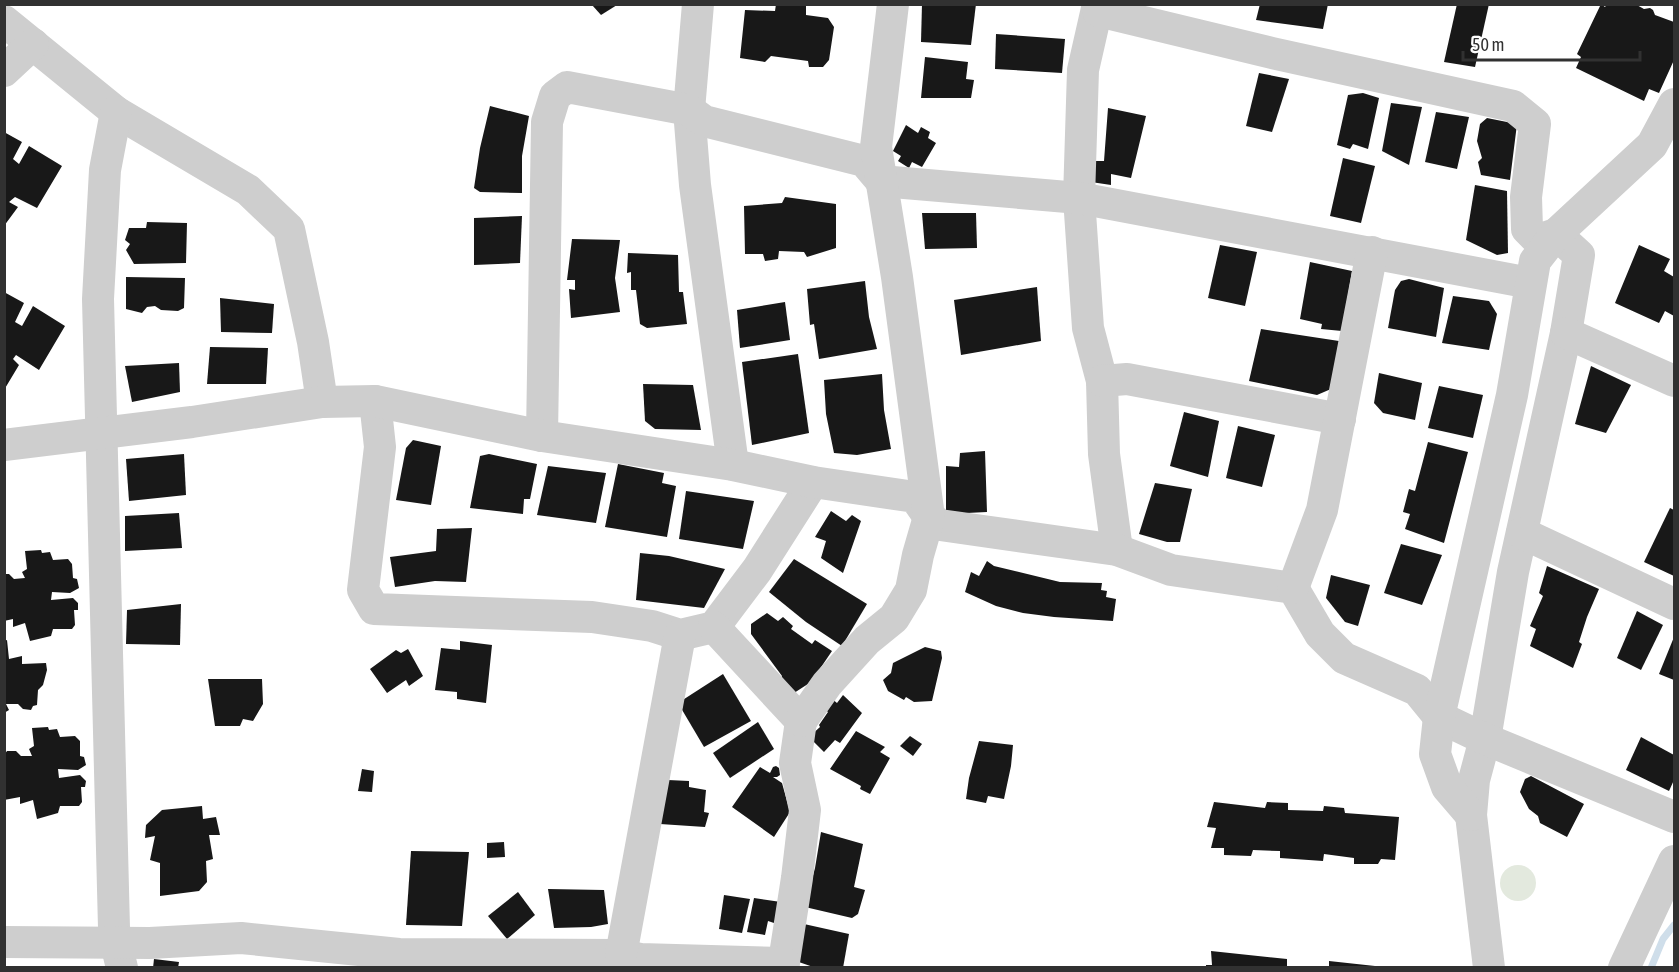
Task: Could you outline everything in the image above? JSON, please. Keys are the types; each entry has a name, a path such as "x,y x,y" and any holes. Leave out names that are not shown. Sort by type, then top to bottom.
{"street":[{"path":"698,4 689,110 695,185 733,465"},
{"path":"4,942 119,955 241,938 399,954 621,955 640,959 783,965 805,810 795,763 801,721 827,684 867,640 894,618 911,590 929,517 897,277 876,147 893,4"},
{"path":"1117,550 1104,454 1102,381 1088,328 1079,198 1083,70 1098,8 1272,53 1513,106 1535,124 1526,197 1527,229 1538,240 1556,234"},
{"path":"4,21 116,112 248,190 289,229 314,342 322,402"},
{"path":"4,71 33,44"},
{"path":"542,436 547,122 555,96 567,87 689,110 704,121 864,161 881,181 1079,198 1530,283"},
{"path":"1471,815 1447,787 1435,754 1439,717 1512,395 1535,261 1556,234 1652,145 1674,104"},
{"path":"116,112 105,170 98,298 119,955"},
{"path":"1489,968 1471,815 1474,780 1485,738 1513,572 1566,333 1579,255 1556,234"},
{"path":"1293,588 1322,510 1372,252"},
{"path":"1566,333 1674,381"},
{"path":"1102,381 1127,379 1340,418"},
{"path":"375,401 380,447 363,590 374,609 592,617 652,626 680,635 714,627 757,570 813,482"},
{"path":"4,445 322,402 375,401 542,436 733,465 813,482 915,498 929,517 940,525 1117,550 1171,570 1293,588"},
{"path":"1522,533 1674,604"},
{"path":"1293,588 1320,634 1344,658 1417,690 1439,717 1674,817"},
{"path":"714,627 801,721"},
{"path":"621,955 680,635"},
{"path":"1624,968 1674,861"}],"shaded area":[{"path":"1518,865 1531,870 1536,883 1531,896 1518,901 1505,896 1500,883 1505,870"}],"building":[{"path":"776,4 806,4 806,15 828,18 834,27 829,60 823,67 809,67 808,61 771,56 765,62 740,58 745,10 775,11"},
{"path":"922,4 976,4 971,45 921,42"},
{"path":"1260,4 1328,4 1323,29 1256,20"},
{"path":"1457,4 1489,4 1475,67 1444,62"},
{"path":"1601,4 1605,7 1607,4 1635,4 1644,9 1650,8 1655,15 1674,22 1674,60 1659,93 1649,89 1644,101 1576,68 1581,57 1577,54"},
{"path":"592,5 617,5 601,15"},
{"path":"996,34 1065,39 1062,73 995,69"},
{"path":"925,57 968,62 966,79 974,80 971,98 921,98"},
{"path":"1259,73 1289,79 1272,132 1246,126"},
{"path":"1363,93 1379,98 1368,149 1353,144 1350,149 1337,145 1348,95"},
{"path":"1391,103 1422,107 1409,165 1382,151"},
{"path":"490,106 529,116 522,156 522,193 480,192 474,188"},
{"path":"1108,108 1146,116 1131,178 1111,174 1111,185 1091,182 1094,161 1104,161"},
{"path":"1436,112 1469,117 1457,169 1425,162"},
{"path":"1487,118 1517,124 1510,180 1481,175 1478,162 1482,158 1477,141 1480,124"},
{"path":"906,125 918,133 921,127 930,132 928,138 936,143 922,167 912,162 909,168 898,161 901,156 893,151"},
{"path":"4,132 22,142 13,159 19,164 29,146 62,166 37,208 15,197 9,202 18,207 4,226"},
{"path":"1343,158 1375,166 1361,223 1330,216"},
{"path":"1475,185 1507,191 1508,253 1497,255 1466,240"},
{"path":"785,197 836,204 836,248 807,257 804,252 779,251 778,259 765,261 763,254 745,254 744,206 782,203"},
{"path":"922,213 976,213 977,248 925,249"},
{"path":"522,216 520,263 474,265 474,218"},
{"path":"147,222 187,223 186,263 134,264 126,250 130,244 125,240 129,228 146,228"},
{"path":"572,239 620,240 615,278 620,312 571,318 569,289 575,290 575,280 567,280"},
{"path":"1220,245 1257,252 1245,306 1208,298"},
{"path":"1639,245 1670,259 1664,271 1674,277 1674,316 1665,311 1659,323 1615,303"},
{"path":"628,253 678,255 679,292 683,292 687,324 647,328 640,324 636,290 631,290 631,272 627,273"},
{"path":"1310,262 1352,271 1342,331 1321,329 1322,324 1300,319"},
{"path":"126,277 185,278 184,308 178,311 161,310 155,306 147,307 142,313 126,309"},
{"path":"1409,279 1444,288 1436,337 1388,328 1395,290 1401,281"},
{"path":"865,281 869,317 877,349 819,359 814,324 810,325 807,289"},
{"path":"1037,287 1041,341 961,355 954,300"},
{"path":"4,292 24,303 15,322 22,326 33,306 65,326 39,370 16,355 13,359 19,365 4,390"},
{"path":"1453,296 1489,301 1497,314 1489,350 1442,343"},
{"path":"220,298 274,304 272,333 221,332"},
{"path":"785,302 790,340 740,348 737,310"},
{"path":"1261,329 1339,341 1331,389 1317,395 1249,381"},
{"path":"210,347 268,348 266,384 207,384"},
{"path":"798,354 809,433 752,445 742,362"},
{"path":"179,363 180,392 132,402 125,366"},
{"path":"1591,366 1631,385 1606,433 1575,424"},
{"path":"1379,373 1422,383 1415,420 1383,413 1374,403"},
{"path":"882,374 884,410 891,449 857,455 834,453 826,414 824,380"},
{"path":"643,384 693,385 701,430 655,429 645,421"},
{"path":"1439,386 1483,395 1473,438 1428,428"},
{"path":"1184,412 1219,421 1208,477 1170,466"},
{"path":"1238,426 1275,435 1262,487 1226,478"},
{"path":"413,440 441,446 431,505 396,500 406,448"},
{"path":"1428,442 1468,452 1444,543 1405,529 1410,514 1403,512 1409,489 1415,491"},
{"path":"985,451 987,512 946,514 946,466 959,467 960,453"},
{"path":"184,454 186,495 129,501 126,459"},
{"path":"489,454 537,464 530,499 524,499 523,514 470,508 480,456"},
{"path":"618,464 664,473 662,483 676,486 667,537 605,527"},
{"path":"548,466 606,473 596,523 537,515"},
{"path":"1155,483 1192,489 1180,542 1167,542 1139,534"},
{"path":"686,491 754,501 743,549 679,539"},
{"path":"1670,508 1674,510 1674,576 1644,562"},
{"path":"831,511 846,521 852,515 861,521 843,573 821,558 826,541 815,537"},
{"path":"179,513 182,548 125,551 125,516"},
{"path":"472,528 466,582 435,581 395,587 390,557 436,551 437,529"},
{"path":"1401,544 1442,555 1422,605 1384,593"},
{"path":"41,550 42,553 50,552 53,560 68,559 72,564 73,578 77,579 79,588 70,593 52,592 51,600 73,598 78,603 78,610 74,610 75,625 72,629 53,629 51,636 30,641 25,623 13,627 13,619 4,621 4,574 9,574 14,579 25,578 22,572 27,569 25,551"},
{"path":"640,553 669,556 725,569 704,608 636,600"},
{"path":"794,559 867,604 842,646 806,622 769,592"},
{"path":"987,561 994,566 1060,582 1102,583 1101,590 1107,591 1106,597 1116,599 1113,621 1023,613 996,606 965,592 971,572 979,576"},
{"path":"1547,566 1599,589 1587,617 1579,642 1582,644 1573,668 1530,646 1536,629 1530,626 1543,596 1539,593"},
{"path":"1331,575 1370,585 1358,626 1345,622 1326,598"},
{"path":"181,604 180,645 126,644 127,610"},
{"path":"1637,611 1663,625 1641,670 1617,658"},
{"path":"767,613 778,621 783,617 793,626 791,629 812,644 815,640 832,651 811,682 794,693 779,685 782,676 751,634 751,624"},
{"path":"1674,637 1674,680 1659,674"},
{"path":"7,640 9,659 22,656 22,664 46,663 47,670 43,685 38,690 37,705 31,710 23,709 18,704 6,704 9,710 4,713 4,641"},
{"path":"460,641 492,645 486,703 457,699 457,692 435,690 441,648 460,650"},
{"path":"925,647 941,651 942,658 932,701 914,702 906,697 904,700 888,691 883,680 891,673 893,663"},
{"path":"408,649 423,676 409,686 406,680 387,693 370,669 396,650 401,653"},
{"path":"723,674 751,721 704,747 678,703"},
{"path":"208,679 262,679 263,704 253,721 243,719 240,726 215,726"},
{"path":"843,695 862,713 840,743 835,740 824,752 809,737 820,727 819,725 828,712 824,709 831,698 837,703"},
{"path":"758,722 774,749 730,778 713,753"},
{"path":"48,727 49,730 57,729 60,737 75,736 80,741 80,756 84,757 86,765 78,770 58,769 59,778 80,775 86,781 85,787 81,787 82,802 79,806 60,806 58,813 37,819 33,800 20,804 20,797 4,800 4,755 7,751 16,751 21,756 32,756 29,749 34,746 32,728"},
{"path":"856,731 885,747 880,752 890,758 870,794 860,789 861,786 830,769"},
{"path":"910,736 922,744 913,756 900,746"},
{"path":"1641,737 1674,755 1674,780 1669,791 1626,770"},
{"path":"979,741 1013,745 1004,799 988,796 986,803 966,799"},
{"path":"776,766 779,768 780,775 773,777 782,783 790,812 774,837 732,807 760,767 770,773"},
{"path":"362,769 374,771 372,792 358,791"},
{"path":"1531,776 1584,804 1567,837 1540,823 1538,816 1529,809 1520,792 1525,779"},
{"path":"668,780 689,781 689,787 706,790 704,812 709,813 705,827 660,824"},
{"path":"1214,802 1265,808 1267,802 1288,803 1288,810 1323,811 1324,806 1344,808 1345,813 1399,817 1395,860 1381,859 1378,864 1354,864 1354,858 1324,854 1323,861 1280,858 1280,851 1253,850 1251,856 1224,855 1224,848 1211,848 1216,828 1207,827"},
{"path":"202,806 203,819 216,817 220,835 209,835 213,859 206,861 207,882 199,891 160,896 160,863 150,860 155,836 145,838 146,825 162,810"},
{"path":"821,832 863,844 854,887 865,890 858,914 852,918 805,907"},
{"path":"504,842 505,857 487,858 487,843"},
{"path":"411,851 469,852 462,926 406,925"},
{"path":"548,889 604,890 608,924 554,928"},
{"path":"518,892 535,915 507,939 488,916"},
{"path":"724,895 750,899 742,933 719,929"},
{"path":"754,898 781,902 774,923 768,921 765,935 747,932"},
{"path":"804,924 849,934 843,968 816,968 796,961"},
{"path":"1211,951 1287,959 1287,968 1206,968 1206,965 1212,965"},
{"path":"154,959 179,962 178,968 153,968"},
{"path":"1329,961 1375,966 1375,968 1329,968"}],"waterway":[{"path":"1651,968 1663,939 1674,925"}]}
